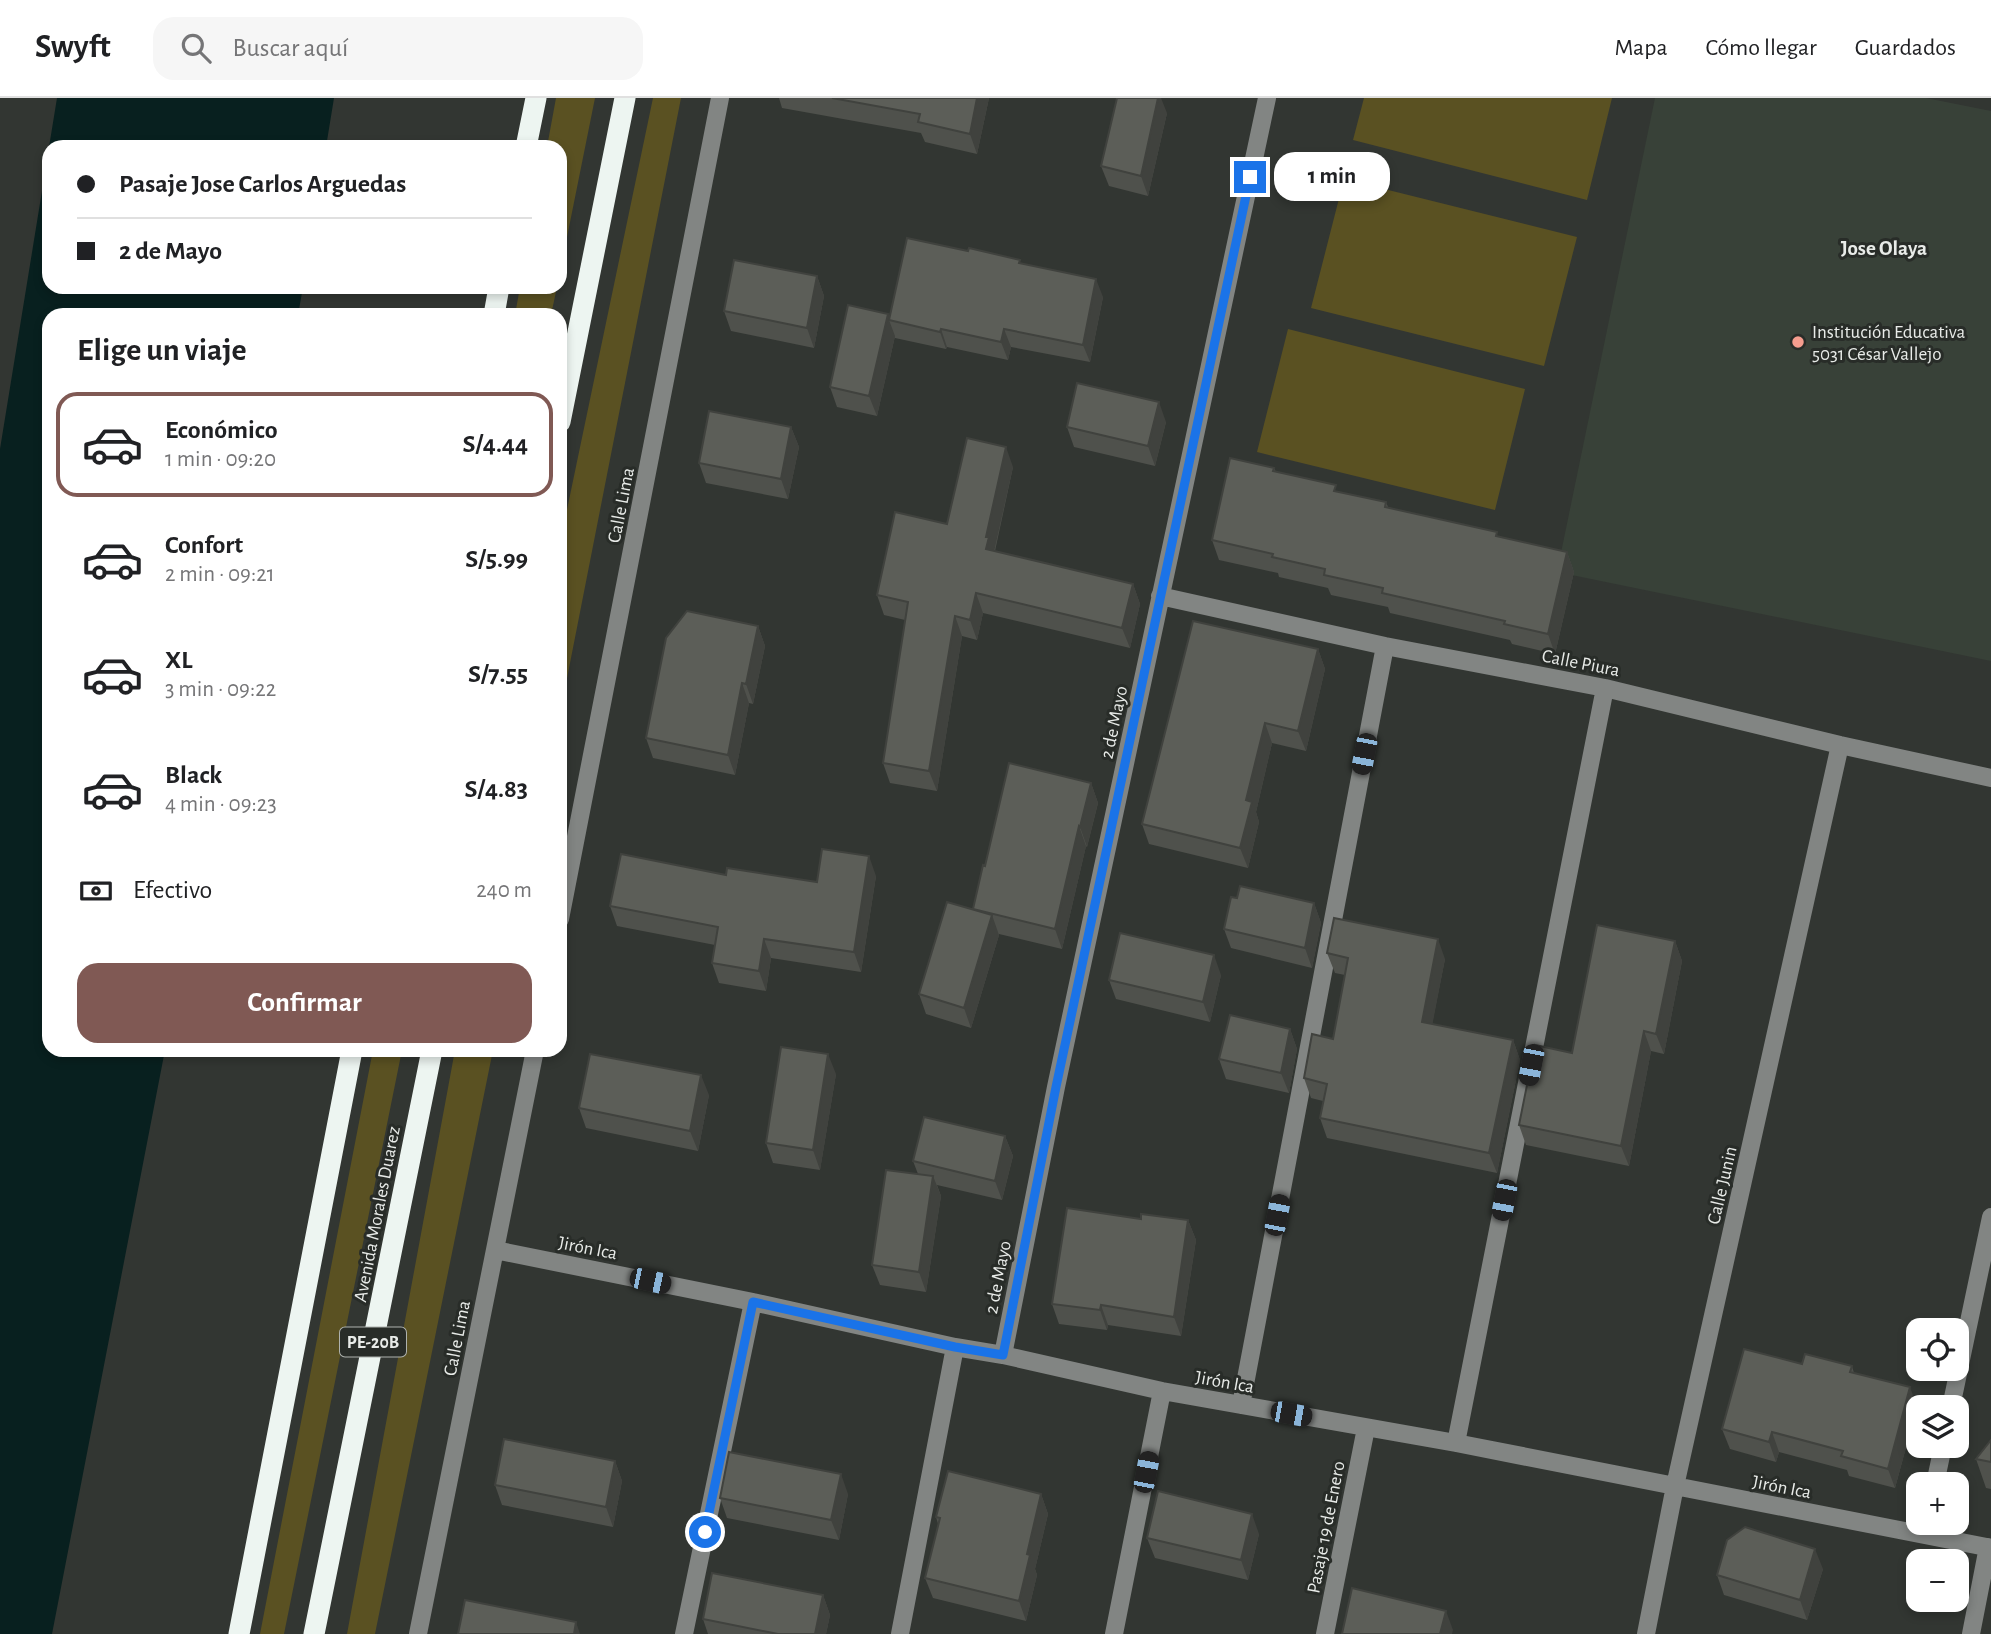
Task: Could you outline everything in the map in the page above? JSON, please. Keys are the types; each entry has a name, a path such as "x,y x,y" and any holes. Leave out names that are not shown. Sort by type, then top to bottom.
{"highway":[{"path":"527,140 536,98"},
{"path":"567,387 625,98"},
{"path":"239,1634 351,1057"},
{"name":"Avenida Morales Duarez","path":"314,1634 431,1057"}],"street":[{"name":"Calle Lima","path":"567,883 720,98"},
{"name":"2 de Mayo","path":"1003,1355 1059,1074 1267,98"},
{"name":"Calle Piura","path":"1160,596 1385,646 1605,688 1840,745 1991,778"},
{"path":"1241,1405 1385,646"},
{"path":"1456,1443 1605,688"},
{"name":"Calle Junin","path":"1646,1634 1675,1486 1840,745"},
{"name":"Calle Lima","path":"418,1634 534,1057"},
{"path":"1954,1395 1986,1269 1991,1217"},
{"name":"Jirón Ica","path":"495,1250 753,1302 1162,1391 1906,1526"},
{"path":"684,1634 753,1302"},
{"path":"900,1634 955,1347"},
{"path":"1114,1634 1162,1391"},
{"name":"Pasaje 19 de Enero","path":"1325,1634 1366,1427"},
{"name":"Jirón Ica","path":"1947,1535 1990,1547"},
{"path":"1971,1634 1990,1547"}],"shaded area":[{"path":"556,98 595,98 567,237 567,140 548,140"},
{"path":"653,98 681,98 567,678 567,510"},
{"path":"1364,98 1612,98 1587,200 1353,140"},
{"name":"Institución Educativa 5031 César Vallejo","path":"1655,98 1926,98 1991,111 1991,661 1557,572"},
{"path":"1344,179 1577,237 1544,366 1311,308"},
{"path":"519,294 556,294 552,308 516,308"},
{"path":"1288,329 1525,389 1495,510 1257,452"},
{"path":"372,1057 401,1057 284,1634 260,1634"},
{"path":"454,1057 492,1057 375,1634 347,1634"}],"water":[{"path":"57,98 334,98 327,140 50,140"},
{"path":"42,191 42,294 302,294 299,308 42,308 42,1057 164,1057 52,1634 0,1634 0,449"}],"building":[{"path":"832,98 977,98 970,134 918,122 920,114"},
{"path":"1117,98 1158,98 1141,176 1101,166"},
{"path":"907,238 968,251 969,248 1020,260 1019,263 1096,279 1083,345 1004,329 1001,342 889,320"},
{"path":"734,260 817,276 807,328 724,311"},
{"path":"848,305 888,314 869,396 830,387"},
{"path":"1077,383 1159,402 1148,446 1067,427"},
{"path":"709,411 791,427 781,479 699,463"},
{"path":"967,438 1006,447 986,537 989,537 986,549 1133,584 1122,628 976,593 970,620 955,616 929,771 883,763 908,602 877,595 895,512 947,524"},
{"path":"1230,458 1336,485 1334,491 1386,502 1385,507 1497,532 1496,536 1567,552 1548,634 1504,624 1505,621 1382,593 1383,588 1324,575 1325,569 1212,540"},
{"path":"687,611 758,626 746,684 742,683 728,755 646,738 666,638"},
{"path":"1193,621 1318,649 1298,731 1265,723 1246,800 1252,802 1240,848 1142,824"},
{"path":"1009,763 1091,783 1055,929 973,909"},
{"path":"822,849 869,856 854,952 764,939 759,971 712,963 718,927 610,906 621,854 726,875 727,868 817,882"},
{"path":"1240,886 1314,903 1305,948 1224,929 1231,897 1237,898"},
{"path":"947,902 992,915 964,1008 919,994"},
{"path":"1334,918 1438,939 1422,1022 1513,1040 1489,1153 1320,1118 1327,1084 1304,1078 1312,1034 1333,1039 1348,958 1327,953"},
{"path":"1597,925 1675,941 1656,1034 1644,1031 1621,1146 1519,1125 1535,1045 1572,1053"},
{"path":"1120,933 1214,955 1203,1002 1109,980"},
{"path":"1230,1015 1290,1029 1281,1073 1219,1059"},
{"path":"781,1047 828,1054 813,1150 766,1143"},
{"path":"590,1054 701,1075 690,1131 579,1108"},
{"path":"924,1117 1005,1136 995,1181 913,1161"},
{"path":"886,1170 933,1176 919,1272 872,1265"},
{"path":"1067,1208 1141,1219 1141,1214 1188,1220 1174,1317 1101,1305 1100,1310 1052,1304"},
{"path":"1744,1349 1802,1364 1805,1354 1852,1366 1850,1372 1910,1387 1888,1469 1841,1456 1843,1451 1772,1432 1769,1442 1722,1429"},
{"path":"504,1439 615,1461 606,1507 495,1485"},
{"path":"1991,1440 1991,1462 1976,1459"},
{"path":"729,1452 841,1474 831,1520 720,1498"},
{"path":"948,1471 1041,1494 1019,1601 925,1578"},
{"path":"1158,1491 1252,1514 1241,1560 1147,1538"},
{"path":"1745,1527 1815,1549 1800,1600 1717,1575 1727,1540"},
{"path":"712,1573 823,1595 815,1634 778,1634 703,1619"},
{"path":"1352,1588 1446,1611 1440,1634 1342,1634"},
{"path":"465,1600 576,1622 574,1634 458,1634"}],"place":[{"name":"Institución Educativa 5031 César Vallejo","path":"1798,342"}],"district":[{"name":"Jose Olaya","path":"1884,248"}],"route":[{"path":"705,1532 753,1302 955,1347 1003,1355 1056,1087 1250,177"}]}
